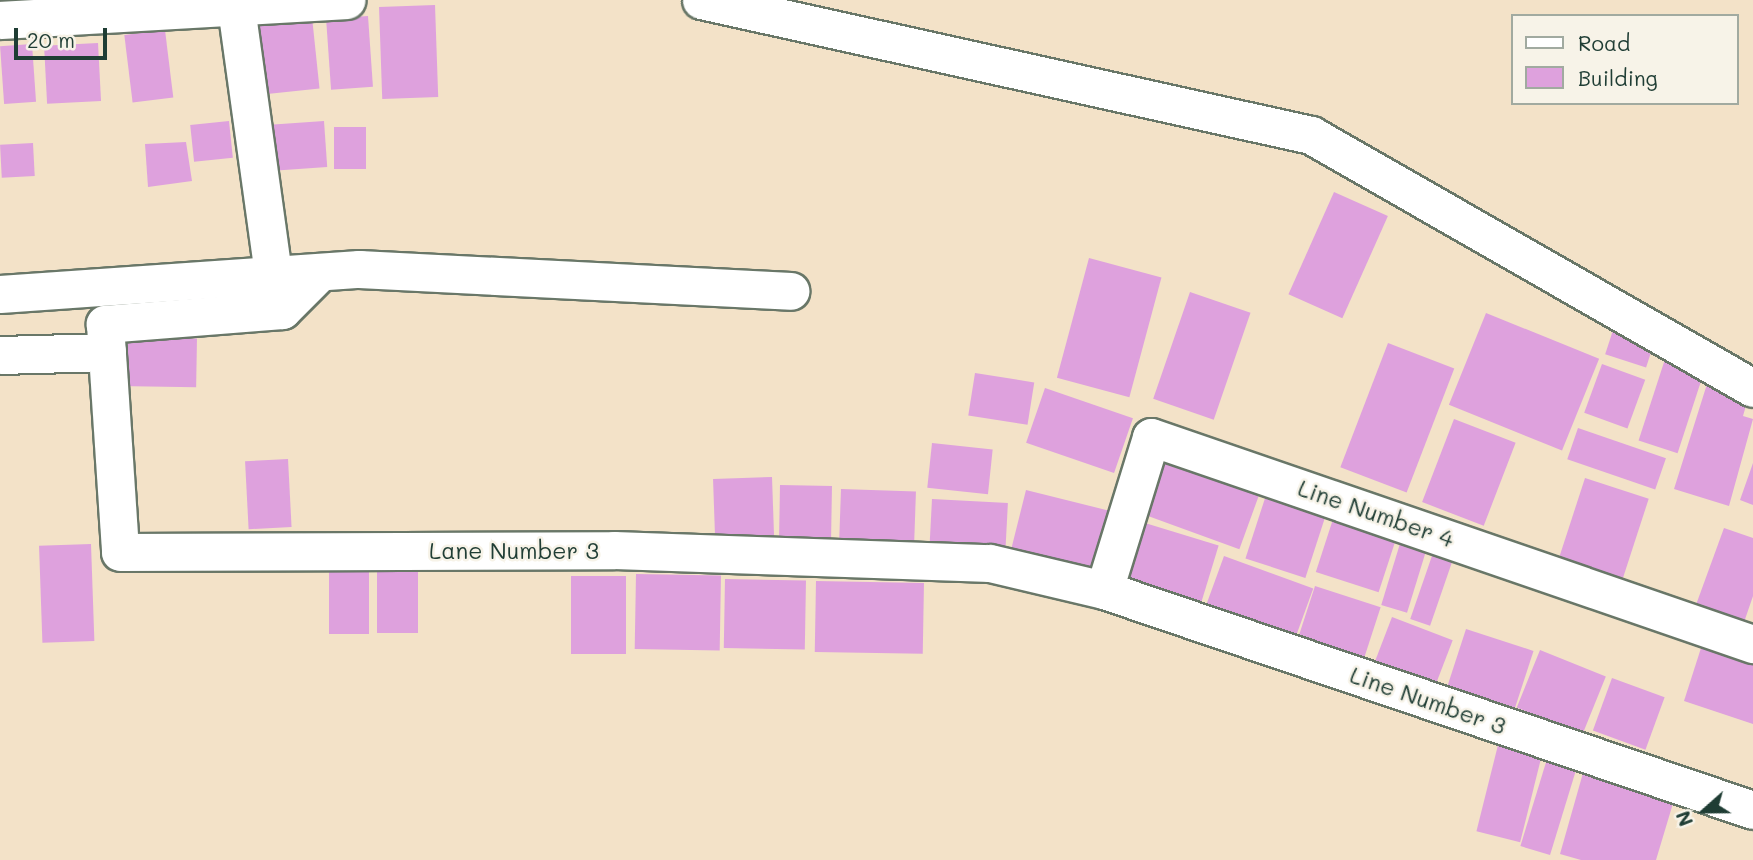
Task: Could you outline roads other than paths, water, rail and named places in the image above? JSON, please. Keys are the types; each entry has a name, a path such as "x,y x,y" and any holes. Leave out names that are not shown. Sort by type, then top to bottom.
{"street":[{"path":"0,20 346,0"},
{"path":"701,0 1311,135 1753,388"},
{"path":"236,7 273,275"},
{"path":"0,294 359,269 790,291"},
{"path":"0,355 107,352 105,324 282,310 320,272"},
{"name":"Lane Number 3","path":"107,352 120,552 614,550 990,563 1104,590"},
{"name":"Line Number 4","path":"1104,590 1151,437 1753,644"},
{"name":"Line Number 3","path":"1104,590 1753,810"}]}
